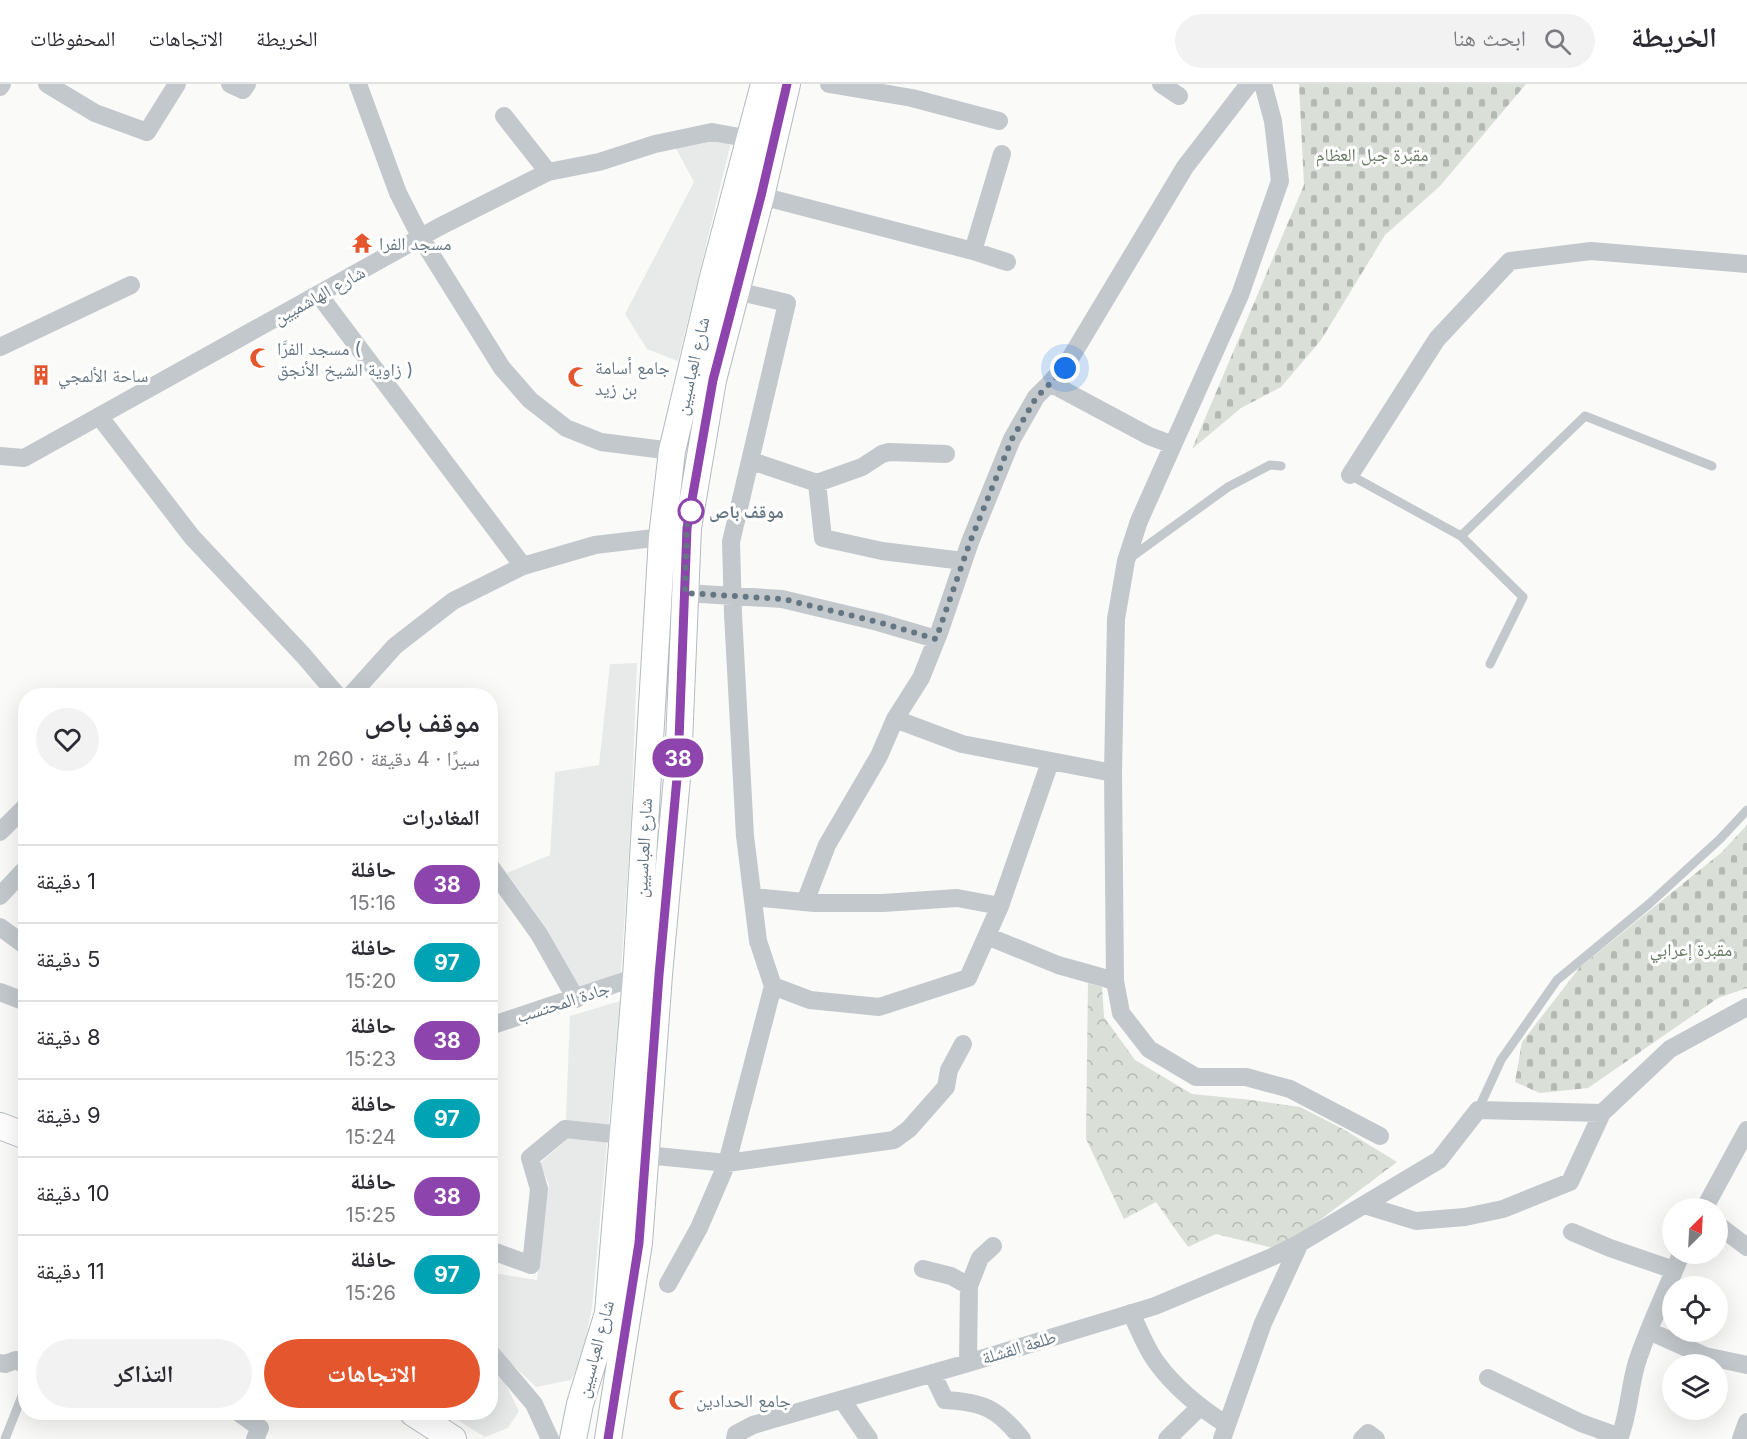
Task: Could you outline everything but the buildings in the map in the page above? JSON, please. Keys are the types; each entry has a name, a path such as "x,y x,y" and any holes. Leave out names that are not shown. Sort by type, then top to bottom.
{"main road":[{"name":"شارع العباسيين","path":"573,1439 580,1404 608,1313 636,977 662,537 672,451 713,277 764,84"},
{"name":"شارع العباسيين","path":"608,1439 639,1243 659,975 678,767 687,528 713,380 761,196 787,84"},
{"path":"0,1126 18,1133"},
{"path":"424,1420 453,1439"}],"street":[{"path":"47,84 95,113 147,132 177,84"},
{"path":"230,84 243,90 247,84"},
{"path":"829,84 912,98 999,121"},
{"path":"1161,84 1179,96"},
{"path":"805,902 827,844 879,756 895,719 921,678 963,561 1012,439 1036,398 1065,368 1185,167 1249,84"},
{"path":"1263,84 1272,121 1280,181 1240,295 1139,521 1126,561 1116,619 1113,773 1115,981 1121,1013 1149,1049 1196,1077 1246,1077 1290,1089 1380,1136"},
{"path":"365,88 398,193 421,238 502,368 530,400 566,428 601,442 672,451"},
{"path":"504,117 548,172"},
{"name":"شارع الهاشميين","path":"0,456 24,458 421,238 548,172 599,162 655,144 712,132 751,139"},
{"path":"973,251 1002,154"},
{"path":"761,196 973,251 1007,262"},
{"path":"1350,475 1437,339 1510,261 1591,251 1747,264"},
{"path":"0,347 131,285"},
{"path":"668,1284 699,1228 727,1163 773,986 758,941 745,836 731,542 752,461 787,303 736,291"},
{"path":"319,295 523,566"},
{"path":"1050,383 1149,436 1173,445"},
{"path":"99,416 192,537 331,688"},
{"path":"752,461 817,483 862,467 889,452 946,454"},
{"path":"817,483 823,538 882,551 963,561"},
{"path":"357,688 395,646 453,601 523,566 595,545 662,537"},
{"path":"685,593 783,599 936,639"},
{"path":"895,719 962,744 1113,773"},
{"path":"773,986 810,1000 879,1007 968,978 1000,906 1050,762"},
{"path":"0,832 18,814"},
{"path":"0,896 18,877"},
{"path":"498,877 539,934 576,999"},
{"path":"753,897 805,902 883,903 957,898 1000,906"},
{"path":"0,927 18,940"},
{"path":"987,936 1058,965 1115,981"},
{"name":"جادة المحتسب","path":"498,1023 636,977"},
{"path":"0,992 18,999"},
{"path":"1364,1204 1416,1221 1465,1217 1503,1209 1570,1182 1602,1113 1670,1048 1747,1007"},
{"path":"646,1155 727,1163 894,1140 909,1129 946,1087 949,1070 963,1044"},
{"path":"1478,1110 1602,1113"},
{"name":"طلعة القشلة","path":"735,1439 736,1434 753,1425 1131,1313 1177,1297 1272,1257 1300,1243 1438,1160 1478,1110"},
{"path":"498,1253 531,1265 539,1189 530,1158 565,1129 623,1135"},
{"path":"1710,1198 1747,1130"},
{"path":"1572,1232 1610,1248 1662,1259"},
{"path":"1728,1232 1747,1246"},
{"path":"1131,1313 1156,1362 1224,1432 1263,1323 1300,1243"},
{"path":"968,1363 969,1286 980,1258 993,1246"},
{"path":"1488,1378 1581,1423 1619,1438 1625,1425 1630,1384 1677,1264"},
{"path":"923,1269 951,1276 969,1286"},
{"path":"1649,1331 1706,1356 1747,1365"},
{"path":"0,1363 18,1361"},
{"path":"498,1361 534,1404 550,1439"},
{"path":"932,1373 945,1400 965,1401 993,1410 1006,1420 1022,1439"},
{"path":"842,1400 869,1439"},
{"path":"1167,1439 1200,1407"},
{"path":"249,1420 260,1428 255,1439"},
{"path":"1741,1439 1747,1422"},
{"path":"1362,1439 1368,1433 1376,1439"}],"lane":[{"path":"1461,536 1585,416 1712,466"},
{"path":"1126,561 1228,486 1270,465 1281,466"},
{"path":"1350,475 1461,536 1523,597 1490,664"},
{"path":"1478,1110 1501,1060 1557,980 1649,904 1720,839 1747,810"},
{"path":"5,1439 18,1406"}],"shaded area":[{"path":"708,135 731,142 678,361 647,349 625,314 694,182 673,143"},
{"path":"637,663 631,821 621,972 580,989 547,929 507,873 550,855 555,772 599,765 610,664"},
{"path":"620,1001 592,1307 582,1359 571,1380 536,1387 498,1351 498,1274 537,1280 549,1184 539,1164 565,1141 570,1016"},
{"path":"498,1373 519,1411 508,1428 485,1437 457,1420 498,1420"}],"green space":[{"name":"مقبرة جبل العظام","path":"1299,84 1526,84 1440,186 1385,235 1321,340 1281,387 1241,408 1192,449 1304,185"},
{"name":"مقبرة إعرابي","path":"1747,825 1747,988 1718,998 1588,1088 1540,1093 1515,1082 1522,1042 1580,967 1722,852"},
{"path":"1088,983 1102,987 1104,1017 1135,1060 1192,1094 1300,1107 1343,1129 1397,1162 1300,1235 1273,1248 1216,1234 1188,1247 1156,1202 1124,1219 1086,1139"}],"bus line":[{"name":"38","path":"608,1439 639,1243 659,975 678,767 687,528 713,380 761,196 787,84"}],"place":[{"name":"مسجد الفرا","path":"362,243"},
{"name":"مسجد الفرَّا ( زاوية الشيخ الأنجق )","path":"260,358"},
{"name":"ساحة الألمجي","path":"41,375"},
{"name":"جامع أسامة بن زيد","path":"578,377"},
{"name":"موقف باص","path":"691,511"},
{"name":"جامع الحدادين","path":"679,1400"}],"route":[{"path":"691,511 691,507 687,528 685,593 783,599 936,639 970,542 1012,439 1036,398 1065,368"}]}
